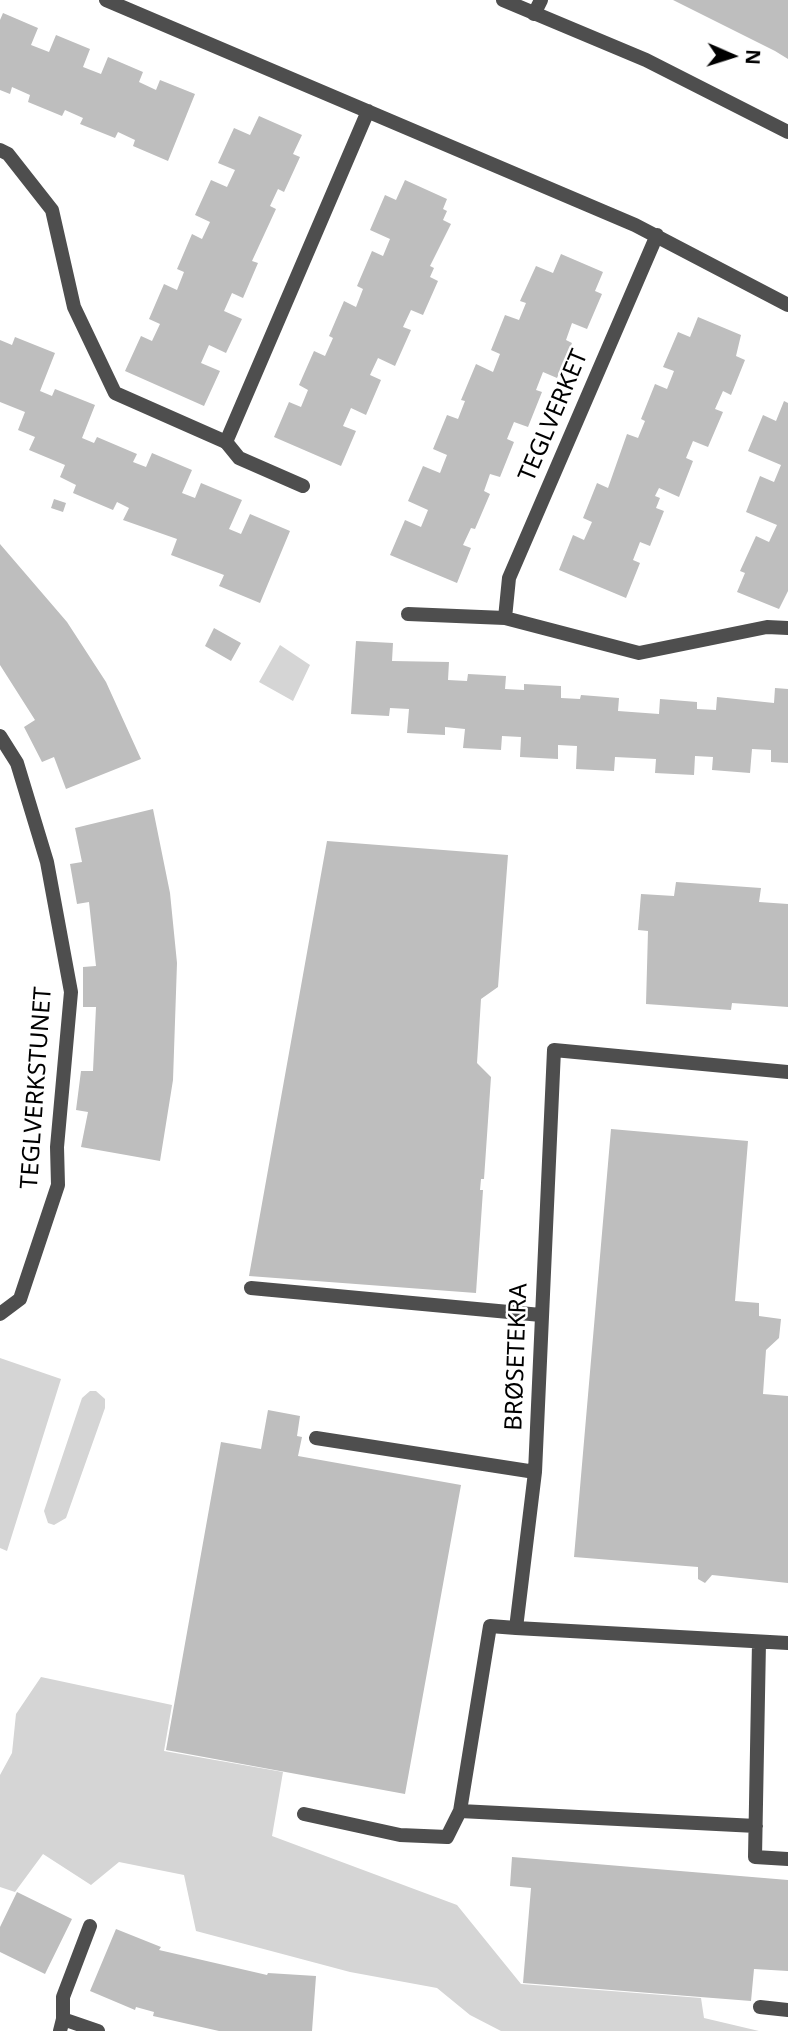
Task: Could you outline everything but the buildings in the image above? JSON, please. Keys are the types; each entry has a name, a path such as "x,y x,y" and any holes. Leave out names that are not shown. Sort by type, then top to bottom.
{"street":[{"path":"106,0 657,235 788,304"},
{"path":"503,0 538,7 788,132"},
{"path":"226,442 368,111"},
{"path":"0,150 8,154 52,210 74,307 115,393 226,442 239,457 303,486"},
{"name":"TEGLVERKET","path":"505,618 509,578 657,235"},
{"path":"408,614 505,618 639,653 767,627 788,628"},
{"name":"TEGLVERKSTUNET","path":"0,736 16,763 47,862 71,992 57,1147 58,1185 20,1299 0,1314"},
{"name":"BRØSETEKRA","path":"516,1628 535,1472 554,1050 787,1075"},
{"path":"251,1288 541,1315"},
{"path":"316,1437 535,1472"},
{"path":"304,1814 400,1835 447,1837 460,1811 490,1626 788,1643"},
{"path":"760,1642 755,1857 788,1859"},
{"path":"460,1811 756,1826"},
{"path":"90,1926 63,1997 62,2025 99,2031"},
{"path":"760,2007 788,2010"}],"shaded area":[{"path":"280,645 310,665 293,701 259,682"},
{"path":"0,1358 61,1379 7,1551 0,1548"},
{"path":"90,1391 96,1391 105,1399 105,1408 66,1518 54,1525 48,1523 44,1511 82,1398"},
{"path":"41,1677 172,1705 164,1751 283,1772 272,1836 457,1905 521,1984 701,1998 704,2018 759,2031 501,2031 470,2015 437,1988 350,1972 196,1931 184,1875 119,1862 91,1885 43,1854 15,1892 0,1887 0,1775 12,1753 16,1714"}]}
